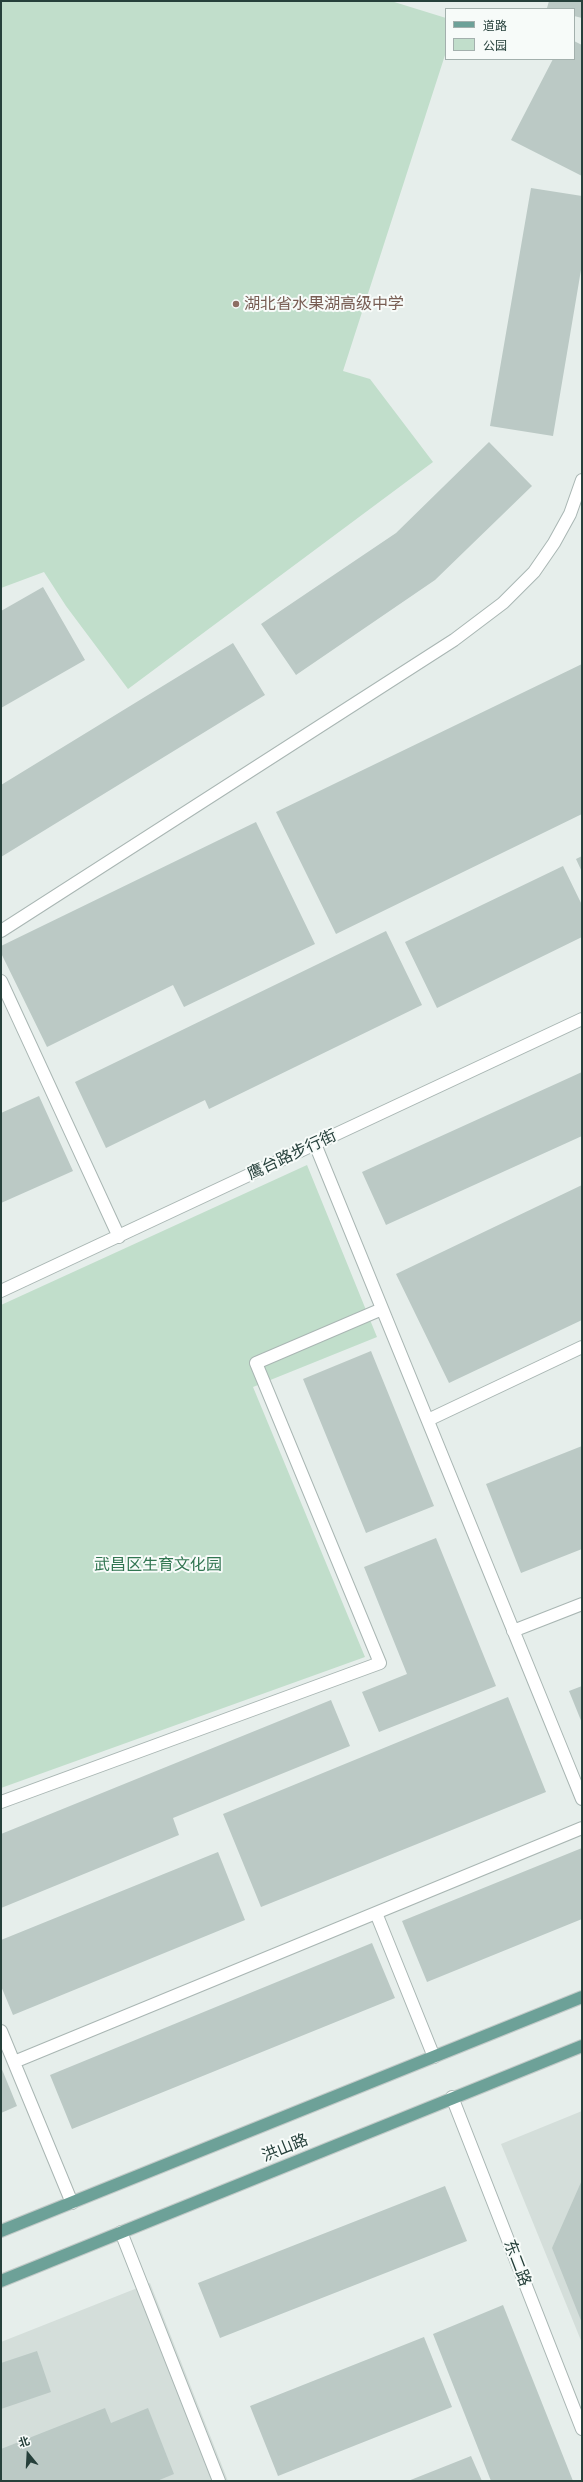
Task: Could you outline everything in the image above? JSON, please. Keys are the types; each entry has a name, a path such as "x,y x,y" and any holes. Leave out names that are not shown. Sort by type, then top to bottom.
{"main road":[{"name":"洪山路","path":"1,2231 582,1997"},
{"name":"洪山路","path":"1,2281 452,2097 582,2046"}],"street":[{"path":"1,931 454,640 503,604 534,572 554,543 570,514 582,480"},
{"path":"1,981 119,1237"},
{"name":"鹰台路步行街","path":"1,1291 582,1019"},
{"path":"315,1144 582,1799"},
{"path":"1,1802 380,1663 256,1363 382,1309"},
{"path":"428,1420 582,1347"},
{"path":"513,1631 582,1604"},
{"path":"14,2062 582,1828"},
{"path":"376,1913 434,2057"},
{"path":"1,2031 72,2203"},
{"name":"东二路","path":"452,2097 582,2429"},
{"path":"120,2232 219,2481"}],"shaded area":[{"path":"582,2111 582,2343 501,2144"},
{"path":"150,2283 228,2481 1,2481 1,2342"}],"green space":[{"name":"湖北省水果湖高级中学","path":"1,1 391,1 445,18 445,55 343,371 370,379 433,462 128,689 66,606 44,572 1,588"},
{"name":"武昌区生育文化园","path":"307,1165 377,1337 253,1387 365,1657 1,1788 1,1305"}],"building":[{"path":"549,1 582,1 582,18 575,16 575,8 547,8"},
{"path":"575,42 582,45 582,176 511,140 552,60 575,60"},
{"path":"531,188 582,196 582,264 553,436 490,426"},
{"path":"489,442 532,486 435,580 296,675 261,624 396,533"},
{"path":"43,587 85,660 1,708 1,611"},
{"path":"233,643 265,695 1,857 1,785"},
{"path":"582,664 582,814 336,934 276,812"},
{"path":"256,822 315,944 184,1007 173,985 47,1047 1,953 1,946"},
{"path":"582,856 582,872 576,859"},
{"path":"563,866 582,905 582,937 437,1008 405,942"},
{"path":"386,931 422,1005 209,1109 205,1100 106,1148 75,1082"},
{"path":"582,1072 582,1136 386,1225 362,1172"},
{"path":"39,1096 73,1171 1,1203 1,1113"},
{"path":"582,1185 582,1320 449,1383 396,1274"},
{"path":"371,1351 434,1506 366,1533 303,1379"},
{"path":"582,1446 582,1549 521,1573 486,1484"},
{"path":"436,1538 496,1686 379,1732 362,1692 407,1674 364,1567"},
{"path":"582,1686 582,1723 569,1691"},
{"path":"508,1697 546,1792 261,1907 223,1814"},
{"path":"331,1700 350,1746 173,1818 179,1835 1,1908 1,1834"},
{"path":"582,1848 582,1919 427,1982 402,1921"},
{"path":"218,1852 245,1920 13,2015 1,1986 1,1940"},
{"path":"372,1943 395,1998 72,2129 50,2075"},
{"path":"1,2067 17,2106 1,2113"},
{"path":"582,2180 582,2323 552,2248"},
{"path":"445,2186 467,2241 220,2338 198,2283"},
{"path":"503,2305 573,2481 491,2481 433,2334"},
{"path":"424,2337 452,2407 278,2476 250,2406"},
{"path":"37,2351 51,2392 1,2409 1,2363"},
{"path":"105,2408 111,2423 148,2408 174,2474 157,2481 1,2481 1,2449"},
{"path":"471,2456 482,2481 408,2481"}],"place":[{"name":"湖北省水果湖高级中学","path":"236,304"}]}
